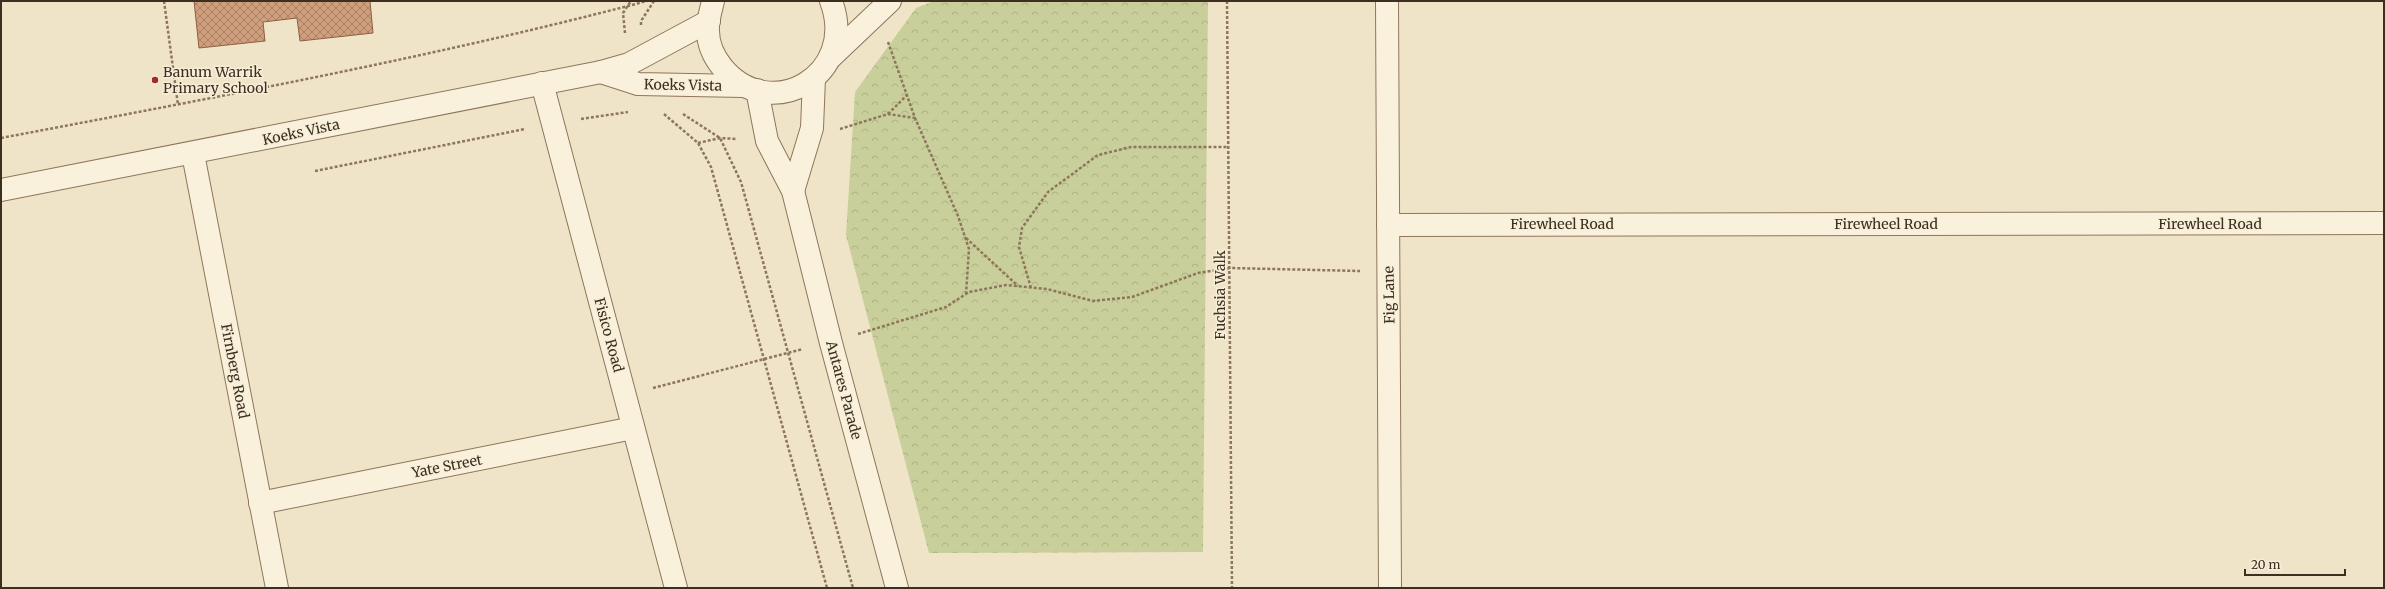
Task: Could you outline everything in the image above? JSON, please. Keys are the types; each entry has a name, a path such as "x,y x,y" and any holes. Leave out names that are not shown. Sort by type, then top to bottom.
{"street":[{"name":"Koeks Vista","path":"711,11 708,31 714,57 731,78 750,88 768,93 792,90 814,78 831,57 837,41 837,17 831,1"},
{"name":"Fig Lane","path":"1387,1 1390,588"},
{"path":"831,57 885,5"},
{"name":"Koeks Vista","path":"1,190 193,154 601,72 636,59 711,11"},
{"name":"Koeks Vista","path":"601,72 638,84 750,88"},
{"path":"793,191 812,128 814,78"},
{"name":"Fisico Road","path":"542,83 676,588"},
{"name":"Antares Parade","path":"750,88 767,141 793,191 831,343 898,588"},
{"name":"Firnberg Road","path":"193,154 276,588"},
{"name":"Firewheel Road","path":"1388,224 2384,224"},
{"name":"Yate Street","path":"260,503 633,428"}],"path":[{"path":"164,1 178,104"},
{"path":"631,1 623,13 636,59"},
{"path":"1,138 390,63 562,24 647,1"},
{"path":"636,59 641,21 654,1"},
{"name":"Fuchsia Walk","path":"1227,1 1232,588"},
{"path":"885,5 883,28 915,118 969,249 966,294"},
{"path":"654,84 660,99 720,138 742,182 853,588"},
{"path":"907,95 888,114 915,118"},
{"path":"674,109 659,110 698,143 712,167 827,588"},
{"path":"315,171 553,124 635,111"},
{"path":"698,143 720,138"},
{"path":"1031,288 1019,247 1022,228 1048,192 1098,155 1131,147 1229,146"},
{"path":"965,238 1018,287"},
{"path":"625,396 788,352 831,343 946,307 969,292 1006,285 1031,288 1093,300 1132,297 1198,273 1230,268 1388,272"}],"green space":[{"path":"934,1 1208,1 1203,552 929,553 846,235 855,92 916,8"}],"building":[{"path":"194,1 370,1 373,33 300,41 297,18 263,22 265,41 199,48"}],"place":[{"name":"Banum Warrik Primary School","path":"155,80"}]}
